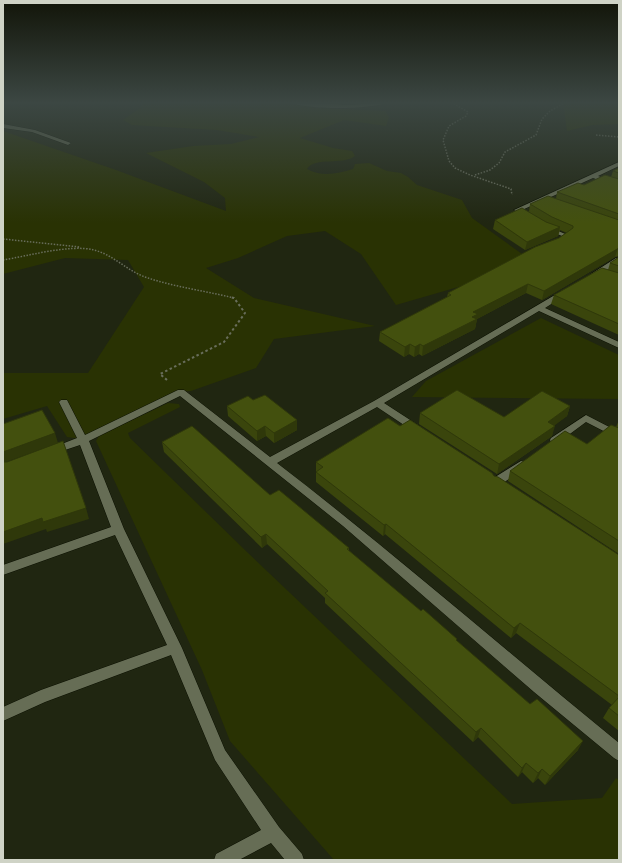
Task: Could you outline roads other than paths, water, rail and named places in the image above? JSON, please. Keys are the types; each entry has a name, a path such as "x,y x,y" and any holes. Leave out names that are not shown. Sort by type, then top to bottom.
{"street":[{"path":"550,245 567,236 538,223 518,210 619,164"},
{"path":"593,176 619,185"},
{"path":"542,199 549,202"},
{"path":"586,280 603,274 619,260"},
{"path":"270,462 376,403 573,288"},
{"path":"539,308 619,345"},
{"path":"41,455 83,440 181,392 347,523 539,687 619,753"},
{"path":"64,402 83,440 118,529 175,648 220,755 273,833 296,860"},
{"path":"376,403 423,434"},
{"path":"548,446 586,418 619,436"},
{"path":"509,489 493,480 528,459"},
{"path":"3,570 118,529"},
{"path":"3,714 41,698 175,648"},
{"path":"222,860 273,833"}]}
